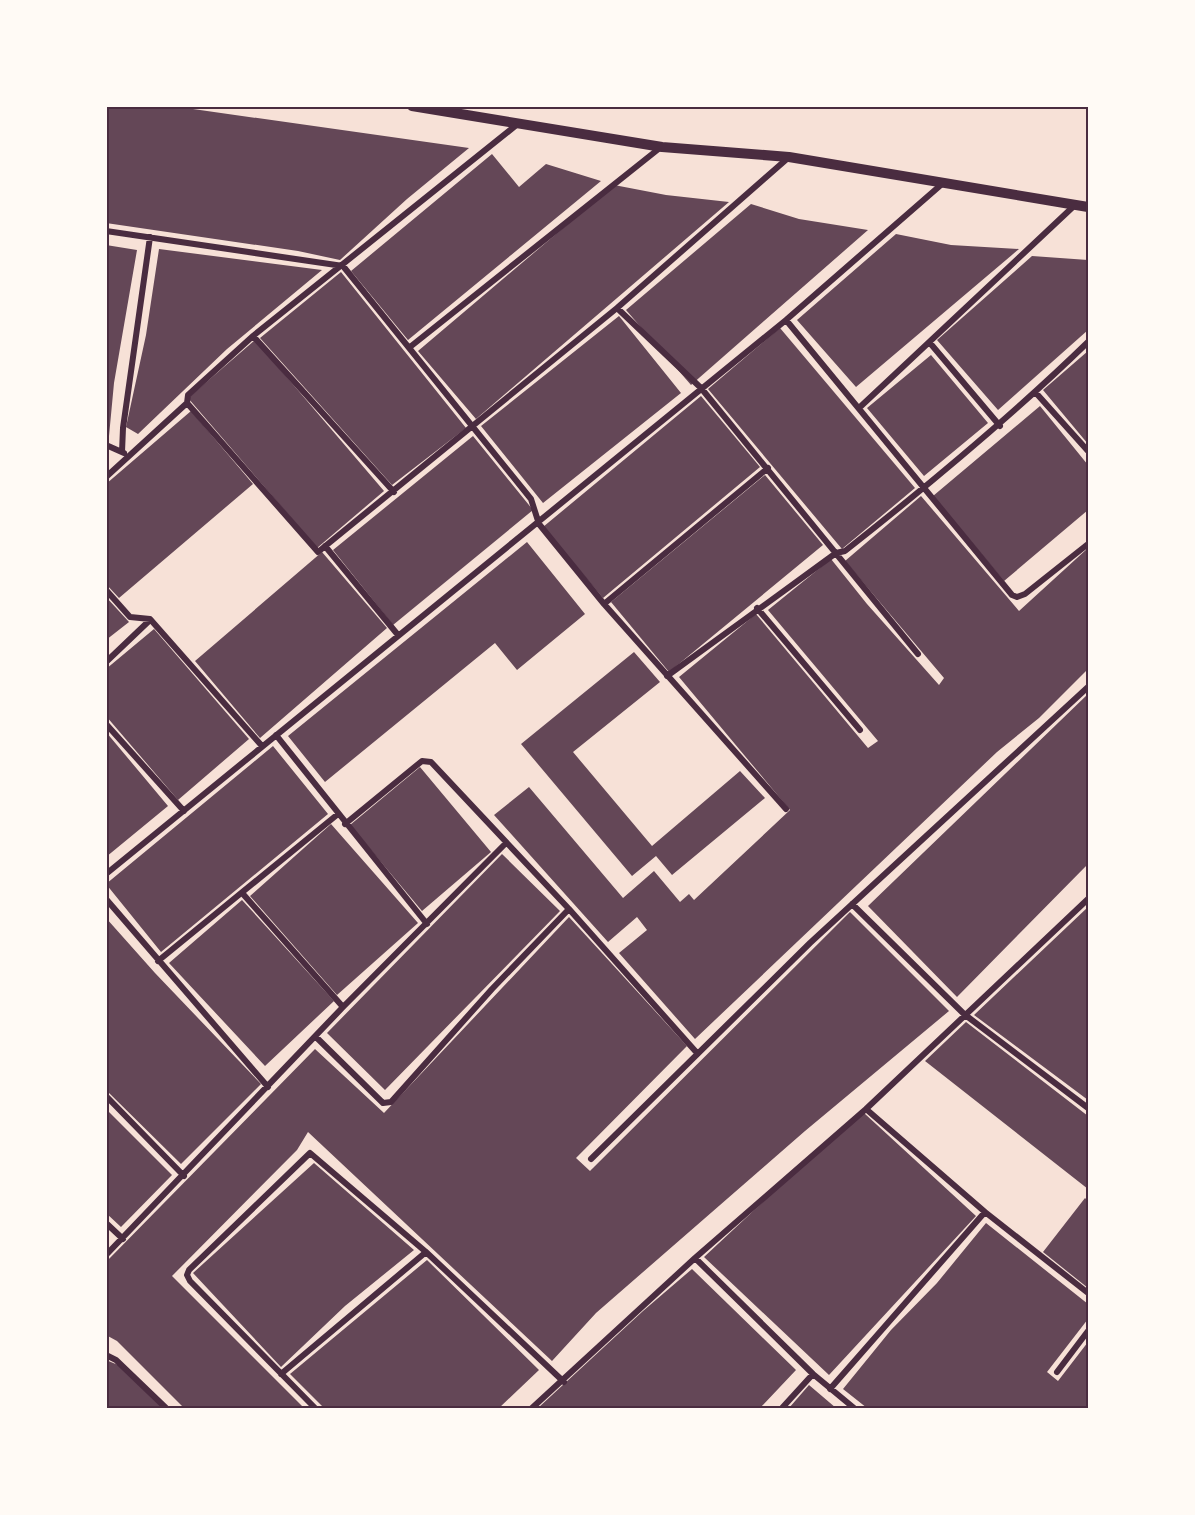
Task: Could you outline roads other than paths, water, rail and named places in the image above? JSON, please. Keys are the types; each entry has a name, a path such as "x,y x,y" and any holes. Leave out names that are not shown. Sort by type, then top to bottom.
{"street":[{"path":"412,106 662,147 789,158 945,181 1089,207"},
{"path":"106,477 125,454 187,403 188,395 253,336 520,122"},
{"path":"410,347 662,147"},
{"path":"187,403 318,552 617,308 789,158"},
{"path":"106,874 398,635 539,524 786,320 945,181"},
{"path":"859,408 1075,205"},
{"path":"106,231 343,266 531,499 539,524 604,604 786,809"},
{"path":"125,454 123,428 150,237"},
{"path":"617,308 701,388 918,654"},
{"path":"786,320 1012,595 1017,597 1089,544"},
{"path":"253,336 394,492"},
{"path":"668,676 757,608 836,553 846,551 926,488 1000,426 1089,342"},
{"path":"930,343 1000,426"},
{"path":"1036,393 1089,451"},
{"path":"106,445 125,454"},
{"path":"604,604 768,468"},
{"path":"325,546 398,635"},
{"path":"106,590 130,617 150,619 262,746"},
{"path":"757,608 861,730"},
{"path":"106,662 150,619"},
{"path":"591,1159 852,904 1089,687"},
{"path":"106,724 184,812"},
{"path":"276,735 427,924"},
{"path":"345,824 427,760 569,909 697,1053"},
{"path":"158,961 243,894 338,814"},
{"path":"106,1256 343,1006 506,843"},
{"path":"243,894 343,1006"},
{"path":"106,899 268,1087"},
{"path":"532,1408 564,1382 695,1258 866,1109 964,1014 1089,899"},
{"path":"852,904 964,1014 1089,1108"},
{"path":"316,1037 383,1103 391,1102 492,989 569,909"},
{"path":"106,1096 184,1176"},
{"path":"866,1109 986,1212 1089,1293"},
{"path":"315,1408 190,1281 187,1275 189,1270 310,1153 426,1252 564,1382"},
{"path":"830,1389 986,1212"},
{"path":"106,1223 123,1239"},
{"path":"281,1374 426,1252"},
{"path":"695,1258 813,1374 854,1408"},
{"path":"1057,1372 1089,1331"},
{"path":"106,1355 116,1360 166,1408"},
{"path":"782,1408 813,1374"}]}
